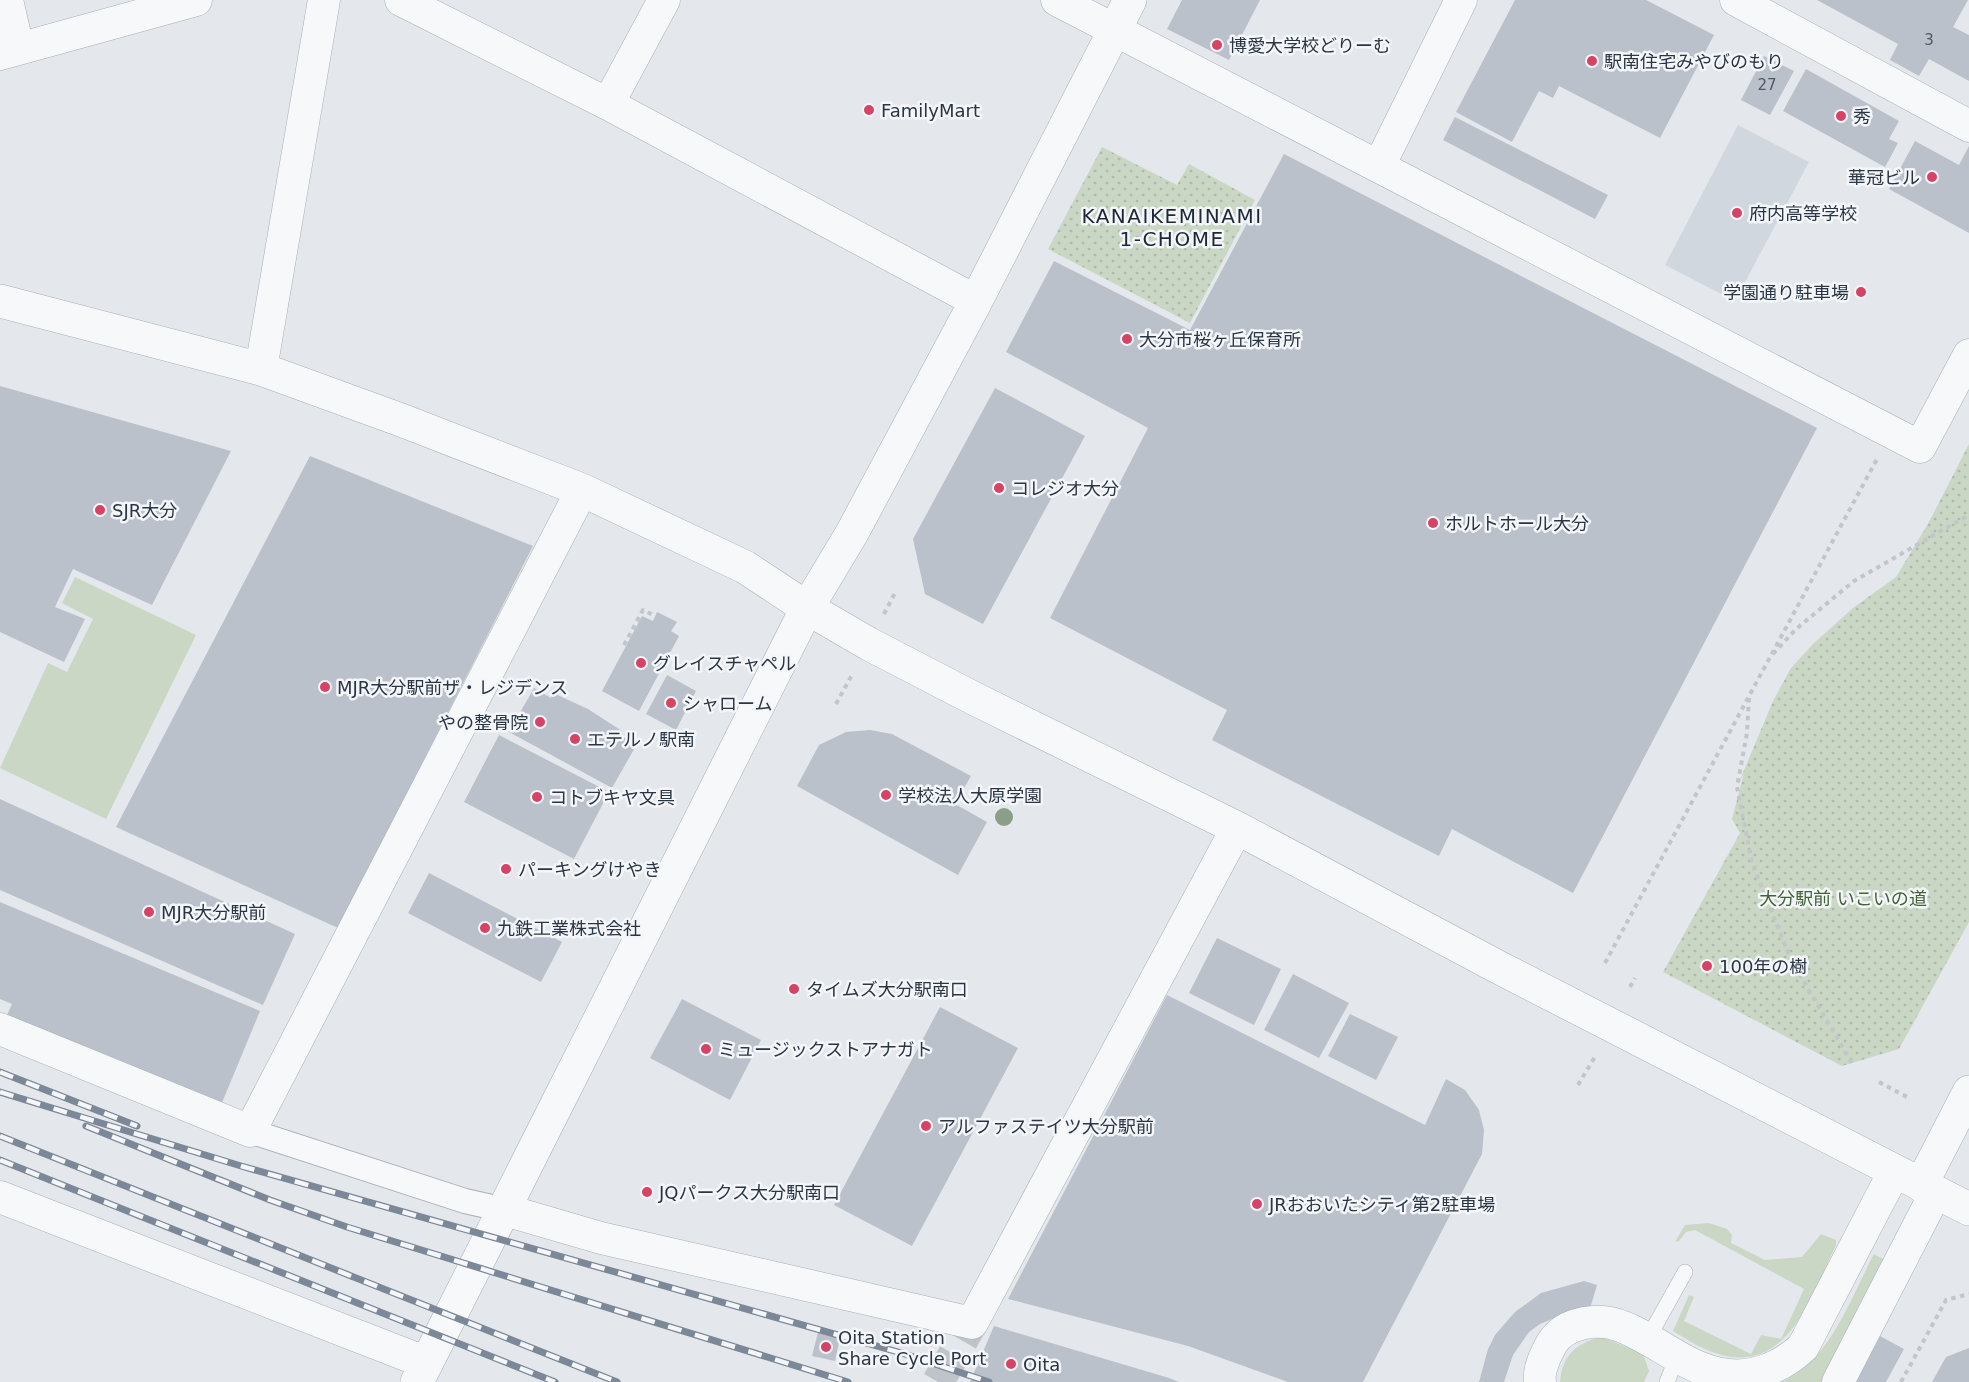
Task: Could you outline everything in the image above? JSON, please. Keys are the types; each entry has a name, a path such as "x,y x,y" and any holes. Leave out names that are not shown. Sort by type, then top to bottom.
{"street":[{"path":"7,0 9,51 196,0"},
{"path":"261,369 324,0"},
{"path":"401,0 608,104 976,301"},
{"path":"608,104 664,0"},
{"path":"1057,0 1920,447 1969,355"},
{"path":"0,1197 422,1372 807,608 852,533 976,301 1117,30 1130,0"},
{"path":"1378,166 1461,0"},
{"path":"1736,0 1969,126"},
{"path":"0,301 261,369 582,490 745,567 807,608 975,699 1237,828 1498,967 1969,1209"},
{"path":"250,1131 582,490"},
{"path":"0,1029 250,1131 465,1201 505,1210 601,1238 972,1323 1237,828"},
{"path":"1540,1382 1545,1357 1554,1341 1568,1329 1601,1322 1623,1326 1647,1340 1672,1370 1706,1370 1729,1375 1762,1372 1788,1361 1803,1347 1917,1183 1969,1092"},
{"path":"1838,1382 1917,1183"}],"lane":[{"path":"1647,1340 1685,1272"}],"path":[{"path":"1605,963 1878,457"},
{"path":"1769,658 1796,628 1854,581 1969,515"},
{"path":"624,645 643,610 655,616"},
{"path":"1749,695 1747,733 1737,787 1752,863 1791,960 1852,1063"},
{"path":"1630,987 1635,978"},
{"path":"1578,1085 1596,1055"},
{"path":"1879,1082 1907,1097"},
{"path":"1901,1382 1946,1300 1969,1294"}],"shaded area":[{"name":"府内高等学校","path":"1738,125 1809,162 1735,301 1665,265"}],"green space":[{"path":"1102,147 1177,185 1189,164 1255,200 1190,323 1048,249"},
{"name":"大分駅前 いこいの道","path":"1969,444 1969,922 1899,1049 1842,1066 1663,972 1740,833 1732,819 1744,773 1737,787 1773,701 1791,668 1813,644 1853,608 1896,577 1929,522"},
{"path":"75,577 196,635 106,819 0,768 48,663 67,672 93,619 62,603"},
{"path":"1709,1223 1727,1229 1732,1235 1731,1243 1765,1260 1802,1257 1821,1234 1836,1240 1836,1245 1817,1286 1794,1327 1779,1343 1761,1354 1740,1358 1715,1353 1673,1331 1689,1295 1694,1297 1684,1321 1751,1354 1761,1335 1781,1339 1804,1289 1695,1230 1686,1232 1679,1241 1675,1242 1685,1225"},
{"path":"1874,1254 1885,1260 1821,1382 1782,1382 1799,1372 1814,1359 1826,1343 1847,1308"},
{"path":"1602,1337 1643,1354 1649,1371 1644,1382 1560,1382 1567,1357 1585,1343"}],"building":[{"name":"博愛大学校どりーむ","path":"1182,0 1260,0 1229,60 1167,29"},
{"name":"駅南住宅みやびのもり","path":"1515,0 1646,0 1714,35 1660,138 1559,86 1553,98 1539,91 1512,142 1456,112"},
{"path":"1817,0 1968,0 1953,27 1969,35 1969,81 1929,59 1919,76 1890,60 1898,44"},
{"path":"1764,56 1794,71 1770,115 1741,100"},
{"name":"秀","path":"1806,69 1899,121 1889,139 1898,143 1885,167 1783,111"},
{"path":"1455,117 1608,195 1595,219 1443,140"},
{"name":"華冠ビル","path":"1915,141 1959,165 1969,146 1969,233 1889,189"},
{"name":"ホルトホール大分","path":"1284,154 1817,428 1573,893 1452,829 1439,856 1212,740 1227,710 1050,618 1148,428 1006,352 1054,261 1190,330"},
{"name":"SJR大分","path":"0,386 231,451 152,605 73,569 55,607 85,619 64,662 0,632"},
{"name":"コレジオ大分","path":"995,388 1085,436 983,624 925,594 913,539"},
{"name":"MJR大分駅前ザ・レジデンス","path":"310,456 533,546 338,928 116,827"},
{"name":"グレイスチャペル","path":"657,612 677,622 671,631 679,636 639,711 602,691 642,616 653,621"},
{"name":"シャローム","path":"667,675 696,691 676,730 646,714"},
{"name":"エテルノ駅南","path":"534,688 551,698 553,693 588,709 622,731 619,735 637,744 612,788 509,732"},
{"name":"学校法人大原学園","path":"870,730 892,734 971,776 955,804 987,822 958,875 797,786 819,745 846,732"},
{"name":"コトブキヤ文具","path":"499,735 609,792 574,859 464,802"},
{"name":"MJR大分駅前","path":"0,799 295,934 263,1005 0,890"},
{"name":"九鉄工業株式会社","path":"429,873 562,942 541,982 408,913"},
{"path":"0,902 260,1011 221,1105 7,1015 12,1004 0,999"},
{"path":"1217,938 1281,969 1254,1025 1189,993"},
{"path":"1293,974 1349,1003 1319,1058 1264,1030"},
{"name":"JRおおいたシティ第2駐車場","path":"1167,995 1425,1125 1446,1079 1465,1090 1479,1110 1484,1130 1482,1154 1363,1382 1288,1382 1188,1346 1008,1299"},
{"name":"ミュージックストアナガト","path":"682,999 761,1040 730,1100 650,1058"},
{"name":"アルファステイツ大分駅前","path":"940,1007 1018,1048 912,1246 834,1205"},
{"path":"1350,1014 1398,1037 1376,1080 1328,1056"},
{"path":"1584,1281 1597,1285 1589,1312 1564,1314 1540,1324 1529,1332 1513,1355 1504,1382 1479,1382 1488,1349 1495,1335 1515,1312 1541,1293"},
{"path":"994,1326 1169,1378 1179,1382 970,1382"},
{"name":"Oita Station Share Cycle Port","path":"818,1332 840,1338 835,1361 812,1356"},
{"path":"1880,1336 1904,1349 1886,1382 1856,1382"},
{"path":"1969,1348 1969,1382 1932,1382 1946,1357"}],"tunnel":[{"path":"938,1382 972,1323"}],"railway":[{"path":"0,1072 137,1126"},
{"path":"0,1092 241,1166 905,1354 989,1382"},
{"path":"86,1126 270,1200 347,1227 848,1382"},
{"path":"0,1136 617,1382"},
{"path":"0,1160 555,1382"}],"place":[{"name":"博愛大学校どりーむ","path":"1217,45"},
{"name":"駅南住宅みやびのもり","path":"1592,61"},
{"name":"FamilyMart","path":"869,110"},
{"name":"秀","path":"1841,116"},
{"name":"華冠ビル","path":"1932,177"},
{"name":"府内高等学校","path":"1737,213"},
{"name":"学園通り駐車場","path":"1861,292"},
{"name":"大分市桜ヶ丘保育所","path":"1127,339"},
{"name":"コレジオ大分","path":"999,488"},
{"name":"SJR大分","path":"100,510"},
{"name":"ホルトホール大分","path":"1433,523"},
{"name":"グレイスチャペル","path":"641,663"},
{"name":"MJR大分駅前ザ・レジデンス","path":"325,687"},
{"name":"シャローム","path":"671,703"},
{"name":"やの整骨院","path":"540,722"},
{"name":"エテルノ駅南","path":"575,739"},
{"name":"学校法人大原学園","path":"886,795"},
{"name":"コトブキヤ文具","path":"537,797"},
{"name":"パーキングけやき","path":"506,869"},
{"name":"MJR大分駅前","path":"149,912"},
{"name":"九鉄工業株式会社","path":"485,928"},
{"name":"100年の樹","path":"1707,966"},
{"name":"タイムズ大分駅南口","path":"794,989"},
{"name":"ミュージックストアナガト","path":"706,1049"},
{"name":"アルファステイツ大分駅前","path":"926,1126"},
{"name":"JQパークス大分駅南口","path":"647,1192"},
{"name":"JRおおいたシティ第2駐車場","path":"1257,1204"},
{"name":"Oita Station Share Cycle Port","path":"826,1347"},
{"name":"Oita","path":"1011,1364"}],"district":[{"name":"KANAIKEMINAMI 1-CHOME","path":"1172,228"}]}
